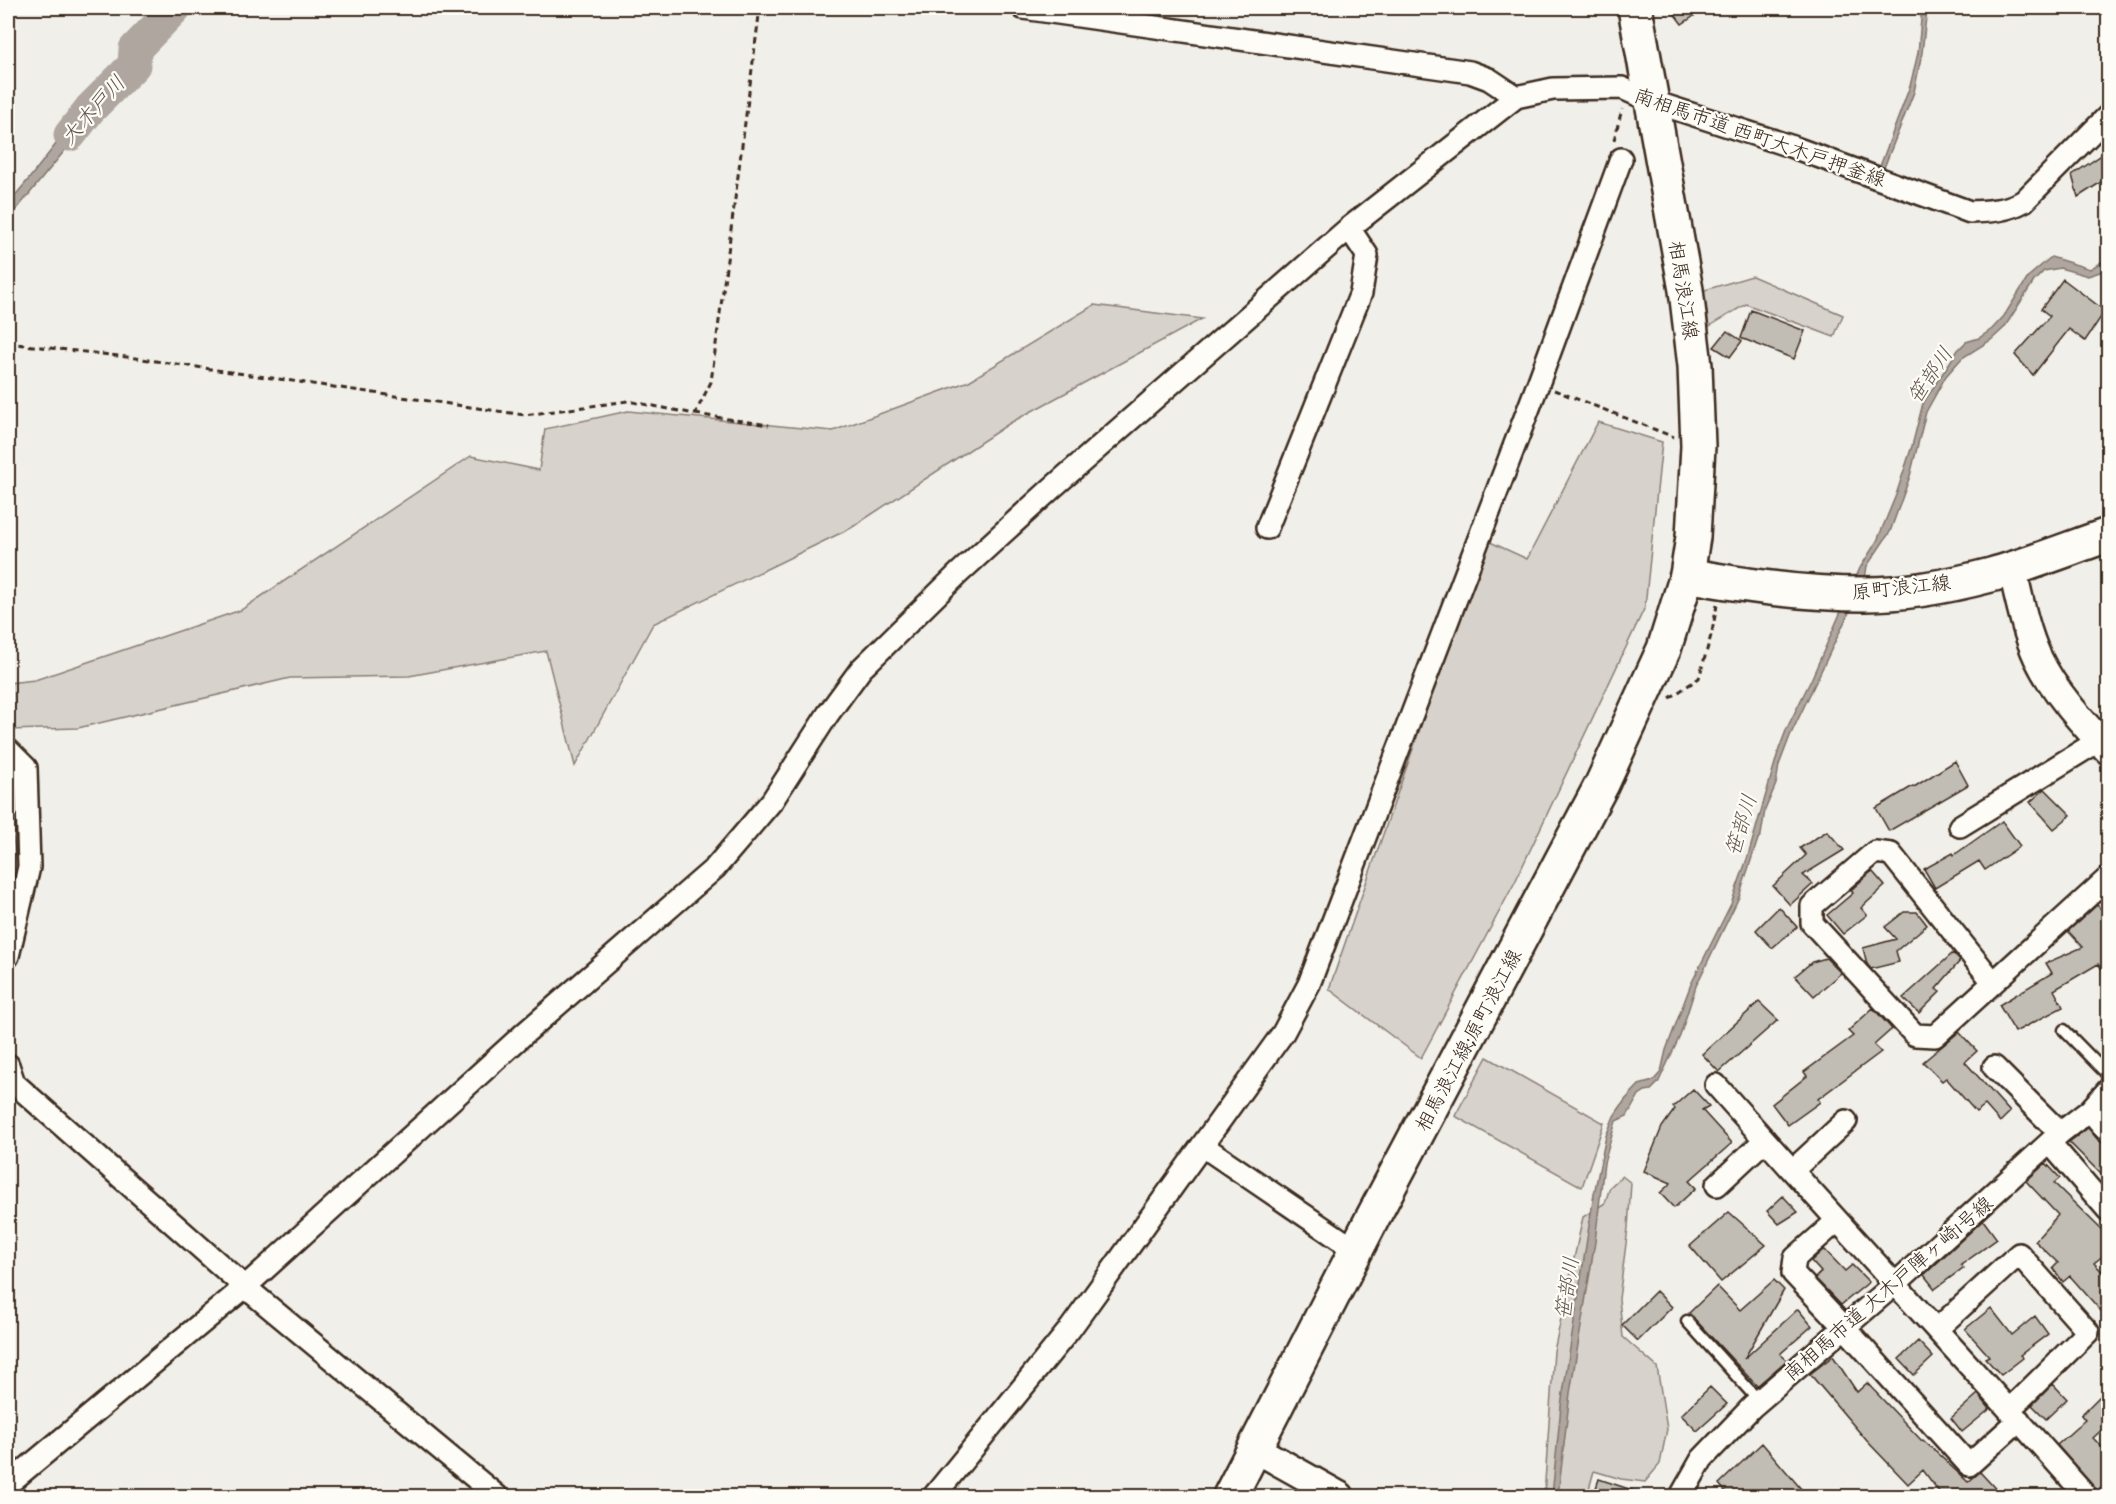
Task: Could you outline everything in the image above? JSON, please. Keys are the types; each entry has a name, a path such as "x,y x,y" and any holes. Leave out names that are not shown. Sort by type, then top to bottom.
{"main road":[{"name":"相馬浪江線","path":"1635,8 1637,101 1686,290 1697,390 1698,446 1693,537 1687,575"},
{"name":"原町浪江線","path":"1687,575 1722,582 1827,593 1866,594 1905,590 1991,575 2109,535"},
{"name":"相馬浪江線;原町浪江線","path":"1230,1497 1602,784 1664,649 1687,575"}],"street":[{"path":"8,1484 245,1287 525,1034 715,868 772,801 828,714 861,669 959,573 1052,488 1349,228 1516,98 1489,79 1470,72 1023,8"},
{"name":"南相馬市道 西町大木戸押釜線","path":"1516,98 1552,89 1622,88 1637,101 1790,146 1970,212 2001,210 2024,201 2109,116"},
{"path":"934,1497 1070,1329 1283,1032 1309,984 1538,384 1616,153"},
{"path":"1267,528 1361,293 1367,255 1349,228"},
{"path":"1960,825 2104,745 2055,686 2038,659 2012,568"},
{"path":"8,750 26,768 29,867 8,956"},
{"path":"1993,982 1891,854 1875,852 1812,906 1812,923 1916,1035 1935,1036 2109,878"},
{"path":"8,1065 14,1083 245,1287 497,1497"},
{"path":"1994,1067 2055,1138 2109,1210"},
{"path":"1716,1085 2086,1497"},
{"name":"南相馬市道 大木戸陣ヶ崎1号線","path":"1681,1497 1702,1459 1731,1427 1896,1284 2055,1138 2090,1110 2109,1090"},
{"path":"2090,1110 2109,1132"},
{"path":"1793,1170 1846,1121"},
{"path":"1717,1185 1765,1140"},
{"path":"1203,1146 1342,1243 1357,1251"},
{"path":"1837,1221 1795,1258 1793,1273 1969,1465 2088,1332 2019,1254 1937,1329"},
{"path":"1256,1449 1340,1497"}],"lane":[{"path":"2064,1030 2109,1075"},
{"path":"1687,1321 1759,1401"}],"path":[{"path":"695,414 711,382 760,8"},
{"path":"1616,153 1621,118 1637,101"},
{"path":"8,343 135,358 525,415 628,402 769,425"},
{"path":"1538,384 1698,446"}],"shaded area":[{"path":"1752,276 1843,315 1834,337 1746,304 1708,327 1698,292"},
{"path":"1094,305 1202,319 1010,423 851,528 653,624 575,766 546,651 409,676 290,678 78,728 8,730 8,683 35,680 241,610 471,456 539,470 545,429 628,411 833,431 969,381"},
{"path":"1598,422 1662,442 1645,607 1515,882 1421,1058 1329,989 1486,540 1527,559"},
{"path":"8,829 12,830 20,883 8,913"},
{"path":"1487,1057 1604,1123 1582,1187 1455,1116"},
{"path":"1622,1176 1631,1183 1619,1299 1623,1337 1657,1367 1667,1429 1660,1464 1645,1482 1621,1479 1594,1471 1587,1496 1544,1496 1554,1351 1583,1217 1605,1203 1610,1187"}],"water":[{"path":"169,8 184,8 137,49 136,69 99,98 96,117 75,138 8,220 8,204 63,135 73,131 80,111 131,59 129,50 152,30"},
{"path":"1922,8 1927,8 1922,53 1914,92 1883,170 1879,169 1910,86 1918,53"},
{"path":"2051,257 2090,269 2108,258 2108,266 2088,276 2060,268 2044,271 2034,281 2004,328 1991,340 1962,358 1946,376 1926,412 1910,476 1890,532 1867,566 1865,579 1790,736 1779,765 1776,784 1765,810 1761,835 1739,897 1696,986 1680,1036 1658,1083 1651,1090 1639,1095 1627,1116 1616,1121 1604,1163 1595,1242 1570,1393 1558,1496 1552,1496 1561,1406 1594,1194 1606,1136 1614,1116 1639,1085 1653,1081 1661,1072 1666,1050 1691,984 1731,904 1787,728 1811,680 1860,568 1877,541 1896,495 1923,403 1958,350 1966,342 1979,338 1992,329 2004,316 2029,276"}],"building":[{"path":"1670,8 1706,8 1682,24"},
{"path":"2109,150 2109,177 2078,197 2072,175"},
{"path":"2063,279 2105,311 2085,341 2069,329 2033,375 2015,355 2050,316 2041,309"},
{"path":"1751,310 1805,331 1794,359 1741,338"},
{"path":"1727,331 1742,341 1730,357 1714,347"},
{"path":"1955,761 1968,785 1889,831 1876,808"},
{"path":"2045,789 2071,815 2054,829 2030,802"},
{"path":"2002,821 2020,846 1985,870 1979,861 1935,888 1924,869 1953,853 1954,855"},
{"path":"1827,831 1844,850 1803,875 1813,884 1790,905 1773,886 1806,855 1800,848"},
{"path":"1872,871 1885,886 1861,908 1867,915 1843,934 1827,915 1853,893 1851,890"},
{"path":"2097,905 2109,917 2109,977 2098,964 2054,990 2063,1007 2015,1032 1999,1005 2052,973 2046,963 2083,947 2068,931"},
{"path":"1779,907 1797,927 1772,948 1756,930"},
{"path":"1904,912 1917,912 1927,925 1896,951 1899,962 1871,969 1867,964 1863,948 1896,939 1885,927"},
{"path":"1953,953 1960,961 1936,989 1940,992 1919,1013 1903,998"},
{"path":"1826,958 1841,973 1814,996 1795,976 1812,962"},
{"path":"1759,1002 1778,1020 1719,1072 1702,1054"},
{"path":"1873,1008 1892,1029 1874,1045 1881,1052 1818,1099 1820,1102 1788,1125 1772,1104 1807,1076 1804,1072 1853,1036 1848,1031"},
{"path":"1959,1032 1977,1051 1965,1062 2010,1112 2000,1122 1985,1105 1976,1112 1946,1078 1942,1081 1923,1062"},
{"path":"1693,1089 1709,1106 1702,1110 1732,1143 1689,1181 1696,1188 1674,1208 1660,1193 1671,1183 1644,1171 1662,1127 1675,1109 1673,1107"},
{"path":"2088,1128 2098,1140 2109,1147 2109,1182 2069,1142"},
{"path":"2046,1163 2060,1178 2054,1183 2109,1237 2109,1251 2094,1263 2109,1279 2109,1320 2070,1276 2063,1282 2053,1268 2058,1263 2035,1241 2058,1215 2026,1181"},
{"path":"1783,1196 1798,1212 1779,1224 1767,1211"},
{"path":"1729,1212 1766,1245 1721,1282 1690,1246"},
{"path":"1983,1220 1997,1239 1961,1265 1963,1268 1935,1289 1924,1275"},
{"path":"1824,1249 1845,1271 1852,1265 1869,1282 1841,1305 1815,1278 1821,1272 1811,1261"},
{"path":"1774,1280 1784,1290 1744,1359 1798,1309 1812,1326 1780,1354 1787,1360 1757,1386 1689,1313 1717,1286 1740,1310"},
{"path":"1656,1291 1672,1307 1638,1341 1622,1325"},
{"path":"1991,1308 2012,1335 2035,1316 2048,1334 2020,1355 2023,1358 2001,1375 1985,1358 1989,1356 1965,1329"},
{"path":"1918,1341 1933,1357 1914,1375 1899,1359"},
{"path":"1833,1356 1857,1392 1867,1383 1922,1441 1968,1482 1980,1472 2003,1497 1943,1497 1923,1470 1908,1484 1867,1441 1810,1374"},
{"path":"2053,1384 2067,1399 2046,1419 2032,1405"},
{"path":"1710,1387 1727,1404 1697,1431 1681,1415"},
{"path":"1978,1394 1990,1409 1962,1432 1951,1418"},
{"path":"2101,1395 2109,1403 2109,1423 2093,1438 2109,1454 2109,1484 2098,1492 2057,1445 2085,1420 2081,1415"},
{"path":"1762,1443 1808,1497 1730,1497 1719,1484"},
{"path":"1599,1479 1644,1494 1644,1497 1593,1497"}],"waterway":[{"name":"大木戸川","path":"70,135 90,109 134,65 135,49 175,8"}],"water label":[{"name":"笹部川","path":"1930,375"},
{"name":"笹部川","path":"1741,825"},
{"name":"笹部川","path":"1567,1288"}]}
